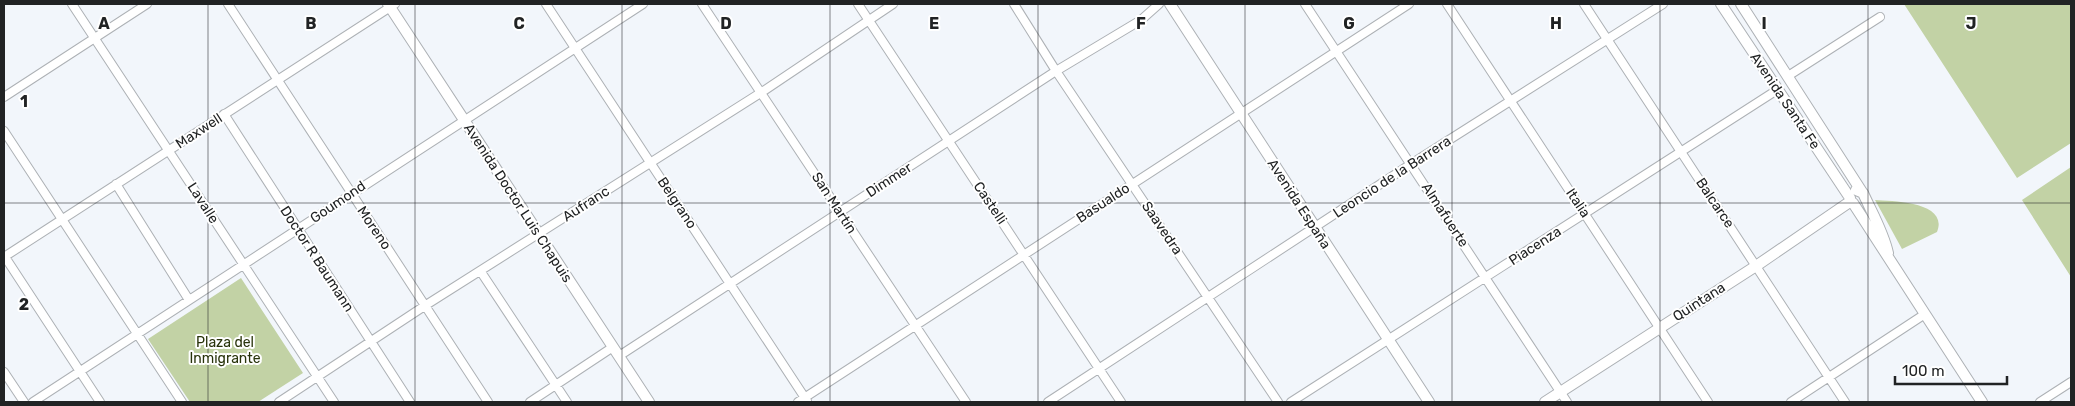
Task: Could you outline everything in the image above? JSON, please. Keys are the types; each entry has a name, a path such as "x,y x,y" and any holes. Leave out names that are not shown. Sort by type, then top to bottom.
{"main road":[{"name":"Avenida España","path":"1170,4 1429,402"},
{"name":"Avenida Santa Fe","path":"1721,4 1982,402"},
{"name":"Avenida Santa Fe","path":"1741,4 1863,194 1882,232 1890,261"},
{"name":"Avenida Doctor Luis Chapuis","path":"391,5 538,234 649,402"},
{"name":"Quintana","path":"1545,402 1756,266 1851,201 1854,191 1863,194"}],"street":[{"name":"Lavalle","path":"72,4 334,402"},
{"path":"4,97 147,4"},
{"name":"Moreno","path":"228,4 279,79 350,193 426,305 488,402"},
{"name":"Belgrano","path":"546,4 731,284 803,401"},
{"name":"Goumond","path":"33,402 298,230 350,193 643,4"},
{"name":"San Martín","path":"702,4 966,402"},
{"name":"Castelli","path":"858,4 1121,402"},
{"name":"Aufranc","path":"279,402 426,305 481,272 762,92 893,4"},
{"name":"Saavedra","path":"1014,4 1056,71 1278,402"},
{"name":"Dimmer","path":"530,402 731,284 1056,71 1141,20 1159,4"},
{"name":"Almafuerte","path":"1305,4 1567,402"},
{"name":"Basualdo","path":"803,401 915,325 1409,4"},
{"name":"Italia","path":"1447,4 1708,402"},
{"name":"Balcarce","path":"1584,4 1845,402"},
{"name":"Leoncio de la Barrera","path":"1048,402 1411,164 1662,4"},
{"name":"Maxwell","path":"4,257 391,5"},
{"path":"1788,76 1880,17"},
{"name":"Piacenza","path":"1292,402 1777,90"},
{"name":"Doctor R Baumann","path":"224,114 410,402"},
{"path":"4,131 182,402"},
{"path":"116,184 189,300"},
{"path":"4,257 100,402"},
{"path":"481,272 567,402"},
{"path":"1791,402 1925,314"},
{"path":"4,372 24,402"},
{"path":"2040,402 2071,382"}],"green space":[{"path":"1904,4 2071,4 2071,143 2017,178"},
{"path":"2071,167 2071,277 2022,200"},
{"path":"1875,200 1918,205 1928,209 1935,214 1939,222 1937,232 1902,249"},
{"name":"Plaza del Inmigrante","path":"241,278 303,373 258,402 190,402 148,339"}]}
